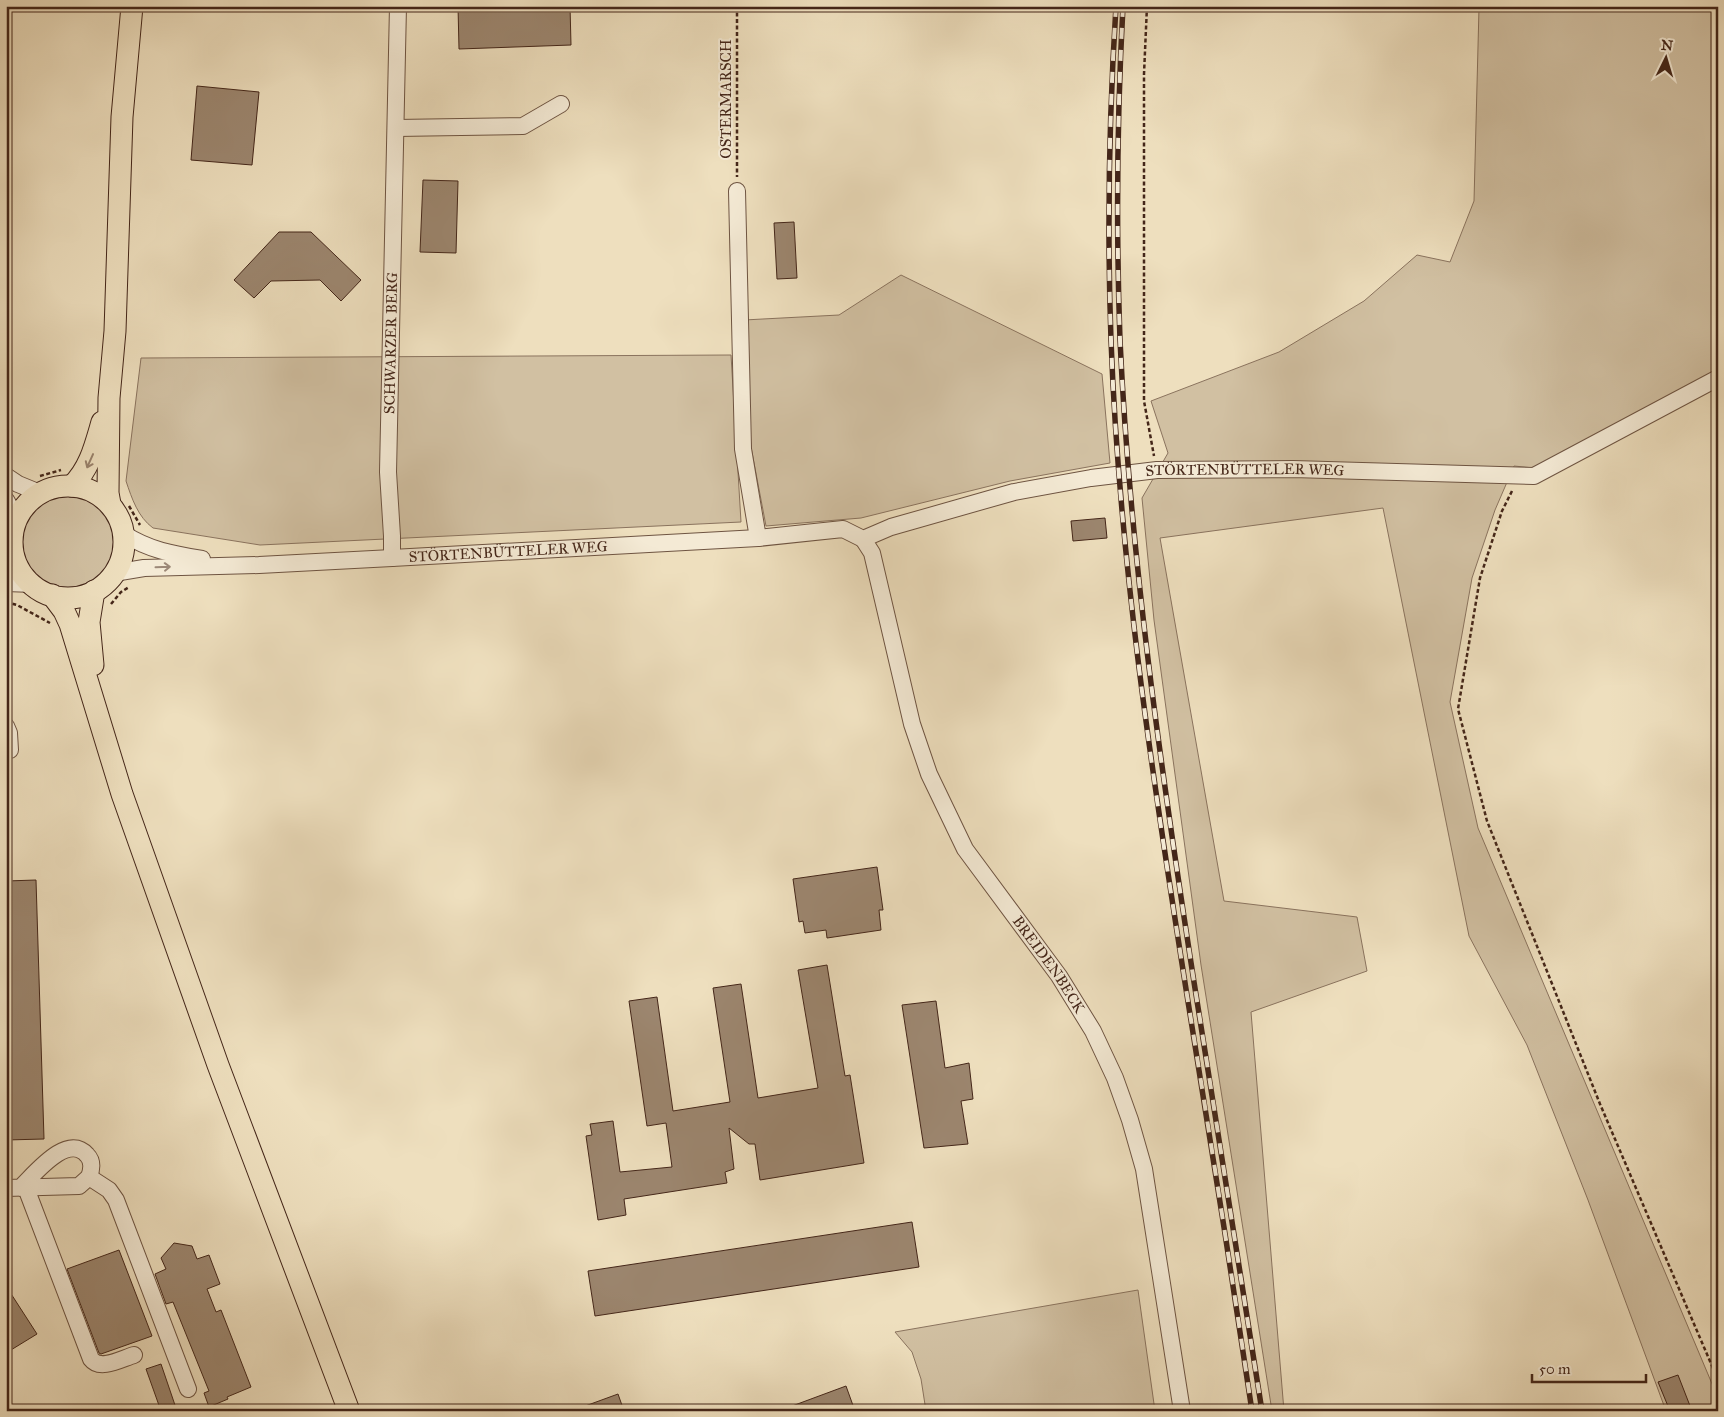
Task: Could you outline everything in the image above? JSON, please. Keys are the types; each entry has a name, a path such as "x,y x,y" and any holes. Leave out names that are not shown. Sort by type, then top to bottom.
{"main road":[{"path":"52,595 74,597 94,591 109,580 122,554 124,534 121,523 110,504 108,493 109,398 115,331 122,117 132,6"},
{"path":"72,486 86,468 94,452 109,398"},
{"path":"110,504 92,491 72,486 50,489 40,493 23,509 9,546 24,576 33,584 52,595 64,611 70,624 122,794 215,1055 349,1411"},
{"path":"94,591 90,609 89,630 99,717"}],"street":[{"name":"SCHWARZER BERG","path":"392,558 388,472 398,6"},
{"path":"396,128 523,126 561,104"},
{"path":"737,191 743,448 758,538"},
{"name":"STÖRTENBÜTTELER WEG","path":"114,573 144,568 259,565 392,558 758,538 843,530 863,539 891,527 1014,492 1091,478 1157,470 1293,469 1534,476 1718,378"},
{"path":"6,476 18,484 40,493"},
{"path":"6,500 18,519"},
{"name":"STÖRTENBÜTTELER WEG","path":"124,534 148,548 174,554 259,565"},
{"name":"BREIDENBECK","path":"863,539 872,553 912,724 929,774 966,849 1059,976 1093,1031 1115,1078 1144,1169 1182,1411"},
{"path":"6,583 33,584"},
{"path":"6,726 9,732 10,750 6,750"},
{"path":"68,1148 75,1148 86,1154 91,1163 89,1177 79,1186 17,1188 59,1152 68,1148"},
{"path":"89,1177 109,1190 116,1200 188,1389"},
{"path":"17,1188 90,1359 94,1363 102,1365 134,1355"}],"path":[{"name":"OSTERMARSCH","path":"737,6 737,191"},
{"path":"1147,6 1144,74 1144,401 1157,470"},
{"path":"1519,476 1502,510 1480,578 1458,709 1488,821 1600,1104 1718,1380"},
{"path":"108,609 121,592 133,584 144,580 144,568"}],"shaded area":[{"path":"1473,6 1718,6 1718,370 1534,468 1514,466 1495,510 1472,578 1450,702 1478,828 1718,1398 1718,1411 1666,1411 1588,1200 1527,1045 1469,936 1383,508 1160,538 1224,901 1357,917 1367,971 1251,1012 1284,1411 1272,1411 1201,965 1154,620 1142,498 1168,453 1151,401 1279,352 1364,301 1417,255 1450,262 1474,201 1479,8"},
{"path":"901,275 1102,374 1110,463 1010,481 861,518 766,526 751,447 744,320 839,315"},
{"path":"731,355 741,522 260,545 153,528 139,513 126,481 141,358"},
{"path":"69,494 87,497 102,508 113,523 116,541 113,559 102,574 87,585 69,588 51,585 36,574 25,559 22,541 25,523 36,508 51,497"},
{"path":"1138,1290 1155,1411 926,1411 921,1379 912,1352 895,1332"}],"building":[{"path":"458,6 570,6 571,45 459,49"},
{"path":"197,86 259,92 252,165 191,160"},
{"path":"423,180 458,181 456,253 420,252"},
{"path":"794,222 797,278 777,279 774,223"},
{"path":"279,232 311,232 361,280 341,301 320,280 271,281 254,298 234,280"},
{"path":"1105,518 1107,538 1073,541 1071,521"},
{"path":"877,867 883,910 879,910 881,930 827,938 826,930 805,933 803,921 799,922 793,879"},
{"path":"36,880 44,1139 6,1140 6,881"},
{"path":"827,965 845,1076 850,1075 864,1163 760,1180 755,1144 749,1144 729,1128 734,1169 725,1172 727,1183 624,1199 626,1215 598,1220 586,1136 592,1135 590,1124 613,1121 620,1172 672,1167 666,1123 647,1126 629,1001 657,997 673,1111 730,1102 713,988 741,984 758,1098 818,1088 798,970"},
{"path":"936,1001 945,1068 969,1063 973,1099 961,1101 968,1144 924,1148 902,1005"},
{"path":"912,1222 919,1267 595,1316 588,1271"},
{"path":"174,1243 192,1246 197,1259 209,1255 220,1284 207,1289 216,1312 221,1310 251,1387 209,1407 204,1393 209,1391 173,1302 166,1304 155,1274 166,1269 161,1258"},
{"path":"119,1250 152,1336 101,1354 67,1269"},
{"path":"6,1286 37,1334 6,1353"},
{"path":"161,1364 177,1411 161,1411 146,1369"},
{"path":"1678,1375 1692,1411 1670,1411 1658,1382"},
{"path":"846,1386 855,1411 784,1411 784,1409"},
{"path":"618,1394 624,1411 577,1411 577,1409"}],"railway":[{"path":"1116,6 1110,131 1109,257 1111,340 1121,503 1149,747 1252,1411"},
{"path":"1123,6 1118,131 1120,340 1131,501 1139,582 1170,822 1262,1411"}]}
